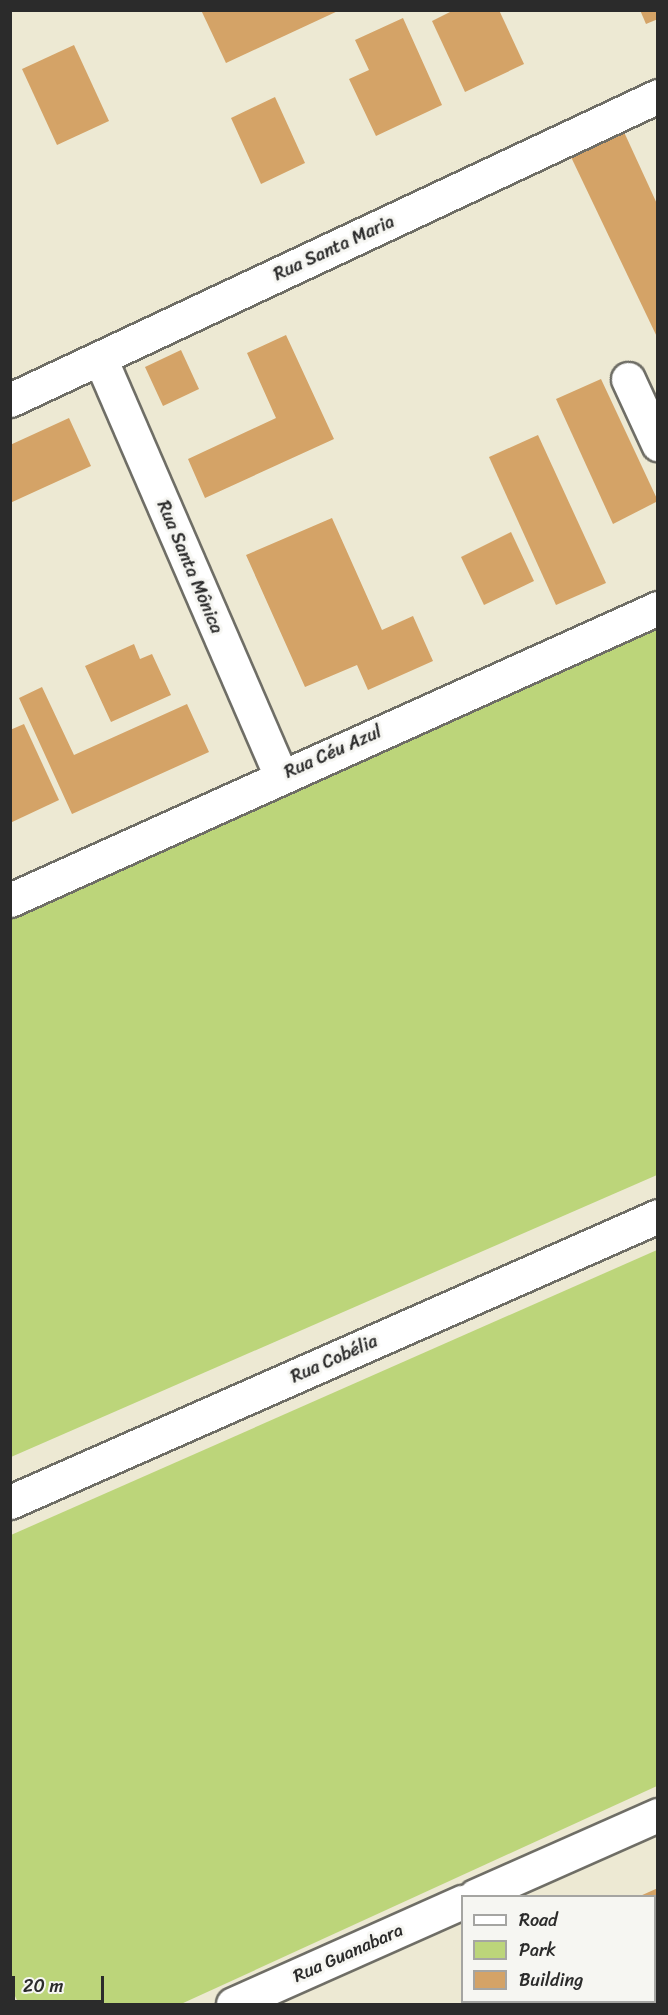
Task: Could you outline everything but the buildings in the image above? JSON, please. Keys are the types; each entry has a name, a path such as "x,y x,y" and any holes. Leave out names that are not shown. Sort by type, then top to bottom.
{"street":[{"name":"Rua Santa Maria","path":"10,399 657,96"},
{"name":"Rua Santa Mônica","path":"100,358 281,776"},
{"path":"628,379 657,444"},
{"name":"Rua Céu Azul","path":"10,900 657,608"},
{"name":"Rua Cobélia","path":"10,1502 657,1216"},
{"path":"477,1895 657,1815"},
{"name":"Rua Guanabara","path":"233,2004 461,1902"}],"green space":[{"path":"657,628 657,1175 11,1457 10,914"},
{"path":"657,1250 657,1786 181,2004 19,2004 10,1986 11,1535"}]}
